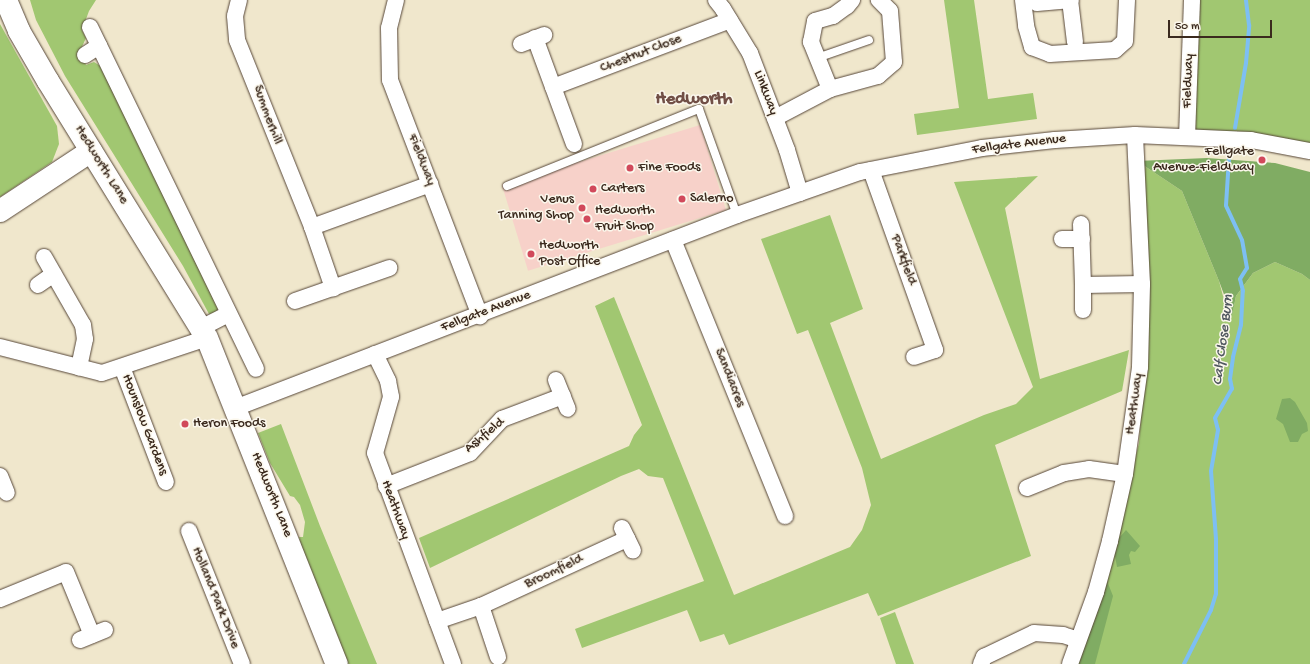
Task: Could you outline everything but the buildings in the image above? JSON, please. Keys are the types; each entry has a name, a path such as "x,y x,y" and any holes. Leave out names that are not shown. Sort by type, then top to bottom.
{"main road":[{"name":"Hedworth Lane","path":"6,0 19,31 48,82 204,333 337,664"},
{"path":"0,211 92,151"}],"street":[{"name":"Summerhill","path":"239,0 235,16 237,40 312,227 333,288"},
{"name":"Fieldway","path":"396,0 389,28 390,80 480,316"},
{"name":"Linkway","path":"716,0 750,53 787,150 800,193"},
{"path":"830,89 811,42 815,21 833,16 847,6 852,0"},
{"path":"775,118 830,89 878,76 894,62 890,11 879,0"},
{"path":"1075,42 1071,0 1030,1 1026,26 1032,47 1050,54 1115,50 1125,41 1127,0"},
{"name":"Fieldway","path":"1187,137 1192,0"},
{"name":"Chestnut Close","path":"553,88 730,20"},
{"path":"90,27 256,369"},
{"path":"534,39 574,144"},
{"path":"85,55 99,46"},
{"name":"Fellgate Avenue","path":"235,408 375,354 480,316 737,215 835,180 871,170 982,148 1056,140 1134,135 1251,140 1310,151"},
{"name":"Heathway","path":"1070,664 1096,592 1107,555 1125,474 1140,367 1142,284 1134,135"},
{"name":"Parkfield","path":"871,170 937,356 914,357"},
{"path":"312,227 430,184"},
{"path":"1062,239 1081,231 1084,310"},
{"name":"Sandiacres","path":"673,240 785,516"},
{"path":"44,257 83,325 85,339 79,367"},
{"path":"295,302 389,268"},
{"path":"38,285 54,274"},
{"path":"1083,285 1142,284"},
{"path":"0,347 102,373 122,367 204,333 229,314"},
{"name":"Heathway","path":"375,354 388,381 391,397 376,453 386,486 453,664"},
{"name":"Hounslow Gardens","path":"122,367 166,482"},
{"name":"Ashfield","path":"386,486 470,453 502,419 565,402 556,380"},
{"path":"1026,488 1064,473 1089,469 1125,474"},
{"path":"0,476 7,493"},
{"name":"Holland Park Drive","path":"189,531 242,664"},
{"name":"Broomfield","path":"436,621 481,606 628,539"},
{"path":"0,600 66,572 92,635"},
{"path":"481,606 498,657"},
{"path":"981,664 984,657 1034,633 1063,635 1078,640"}],"lane":[{"path":"817,58 869,40"},
{"path":"507,186 699,109 737,215"}],"shaded area":[{"path":"700,125 726,210 528,271 502,186"}],"green space":[{"path":"30,0 96,0 89,11 82,30 86,38 80,51 86,65 94,62 102,67 218,309 215,313 209,314 183,266 65,76 36,20"},
{"path":"944,0 974,0 988,99 1033,93 1037,119 917,135 914,114 959,108"},
{"path":"1197,0 1310,0 1310,151 1187,137"},
{"path":"0,24 57,126 59,144 52,162 0,197"},
{"path":"1207,158 1275,163 1310,172 1310,280 1302,274 1275,262 1253,273 1236,296 1232,316 1182,191 1137,161"},
{"path":"1137,161 1182,191 1219,281 1223,296 1232,315 1236,296 1253,273 1275,262 1302,274 1310,280 1310,664 1075,664 1105,576 1139,443 1145,363"},
{"path":"1038,176 1005,208 1040,379 1129,350 1122,391 995,445 1031,556 878,616 868,593 729,645 724,634 700,642 687,610 582,648 575,629 704,581 663,478 648,476 639,469 621,476 430,568 419,538 629,446 634,435 642,425 595,306 614,297 734,595 850,547 862,530 871,505 862,468 808,330 797,334 761,239 830,215 863,309 830,323 881,459 984,415 1016,404 1033,387 954,182"},
{"path":"1290,398 1295,402 1307,423 1308,431 1302,434 1298,442 1290,442 1283,424 1276,419 1282,399"},
{"path":"281,424 320,526 377,664 346,664 304,558 299,537 303,537 305,522 300,505 294,497 290,496 270,463 258,433"},
{"path":"1126,530 1140,546 1135,552 1131,551 1129,555 1131,564 1117,567 1113,545"},
{"path":"1105,576 1113,596 1095,664 1075,664"},
{"path":"895,612 914,664 896,664 880,618"}],"waterway":[{"name":"Calf Close Burn","path":"1235,128 1246,63 1249,25 1246,0"},
{"name":"Calf Close Burn","path":"1184,664 1211,610 1216,594 1216,539 1211,471 1218,430 1215,418 1232,389 1230,379 1233,357 1241,325 1243,291 1240,279 1247,268 1242,240 1226,205 1229,158"}],"place":[{"name":"Fellgate Avenue-Fieldway","path":"1262,160"},
{"name":"Fine Foods","path":"630,168"},
{"name":"Carters","path":"593,189"},
{"name":"Salerno","path":"682,199"},
{"name":"Venus Tanning Shop","path":"582,208"},
{"name":"Hedworth Fruit Shop","path":"587,219"},
{"name":"Hedworth Post Office","path":"531,254"},
{"name":"Heron Foods","path":"185,424"}],"district":[{"name":"Hedworth","path":"694,100"}]}
